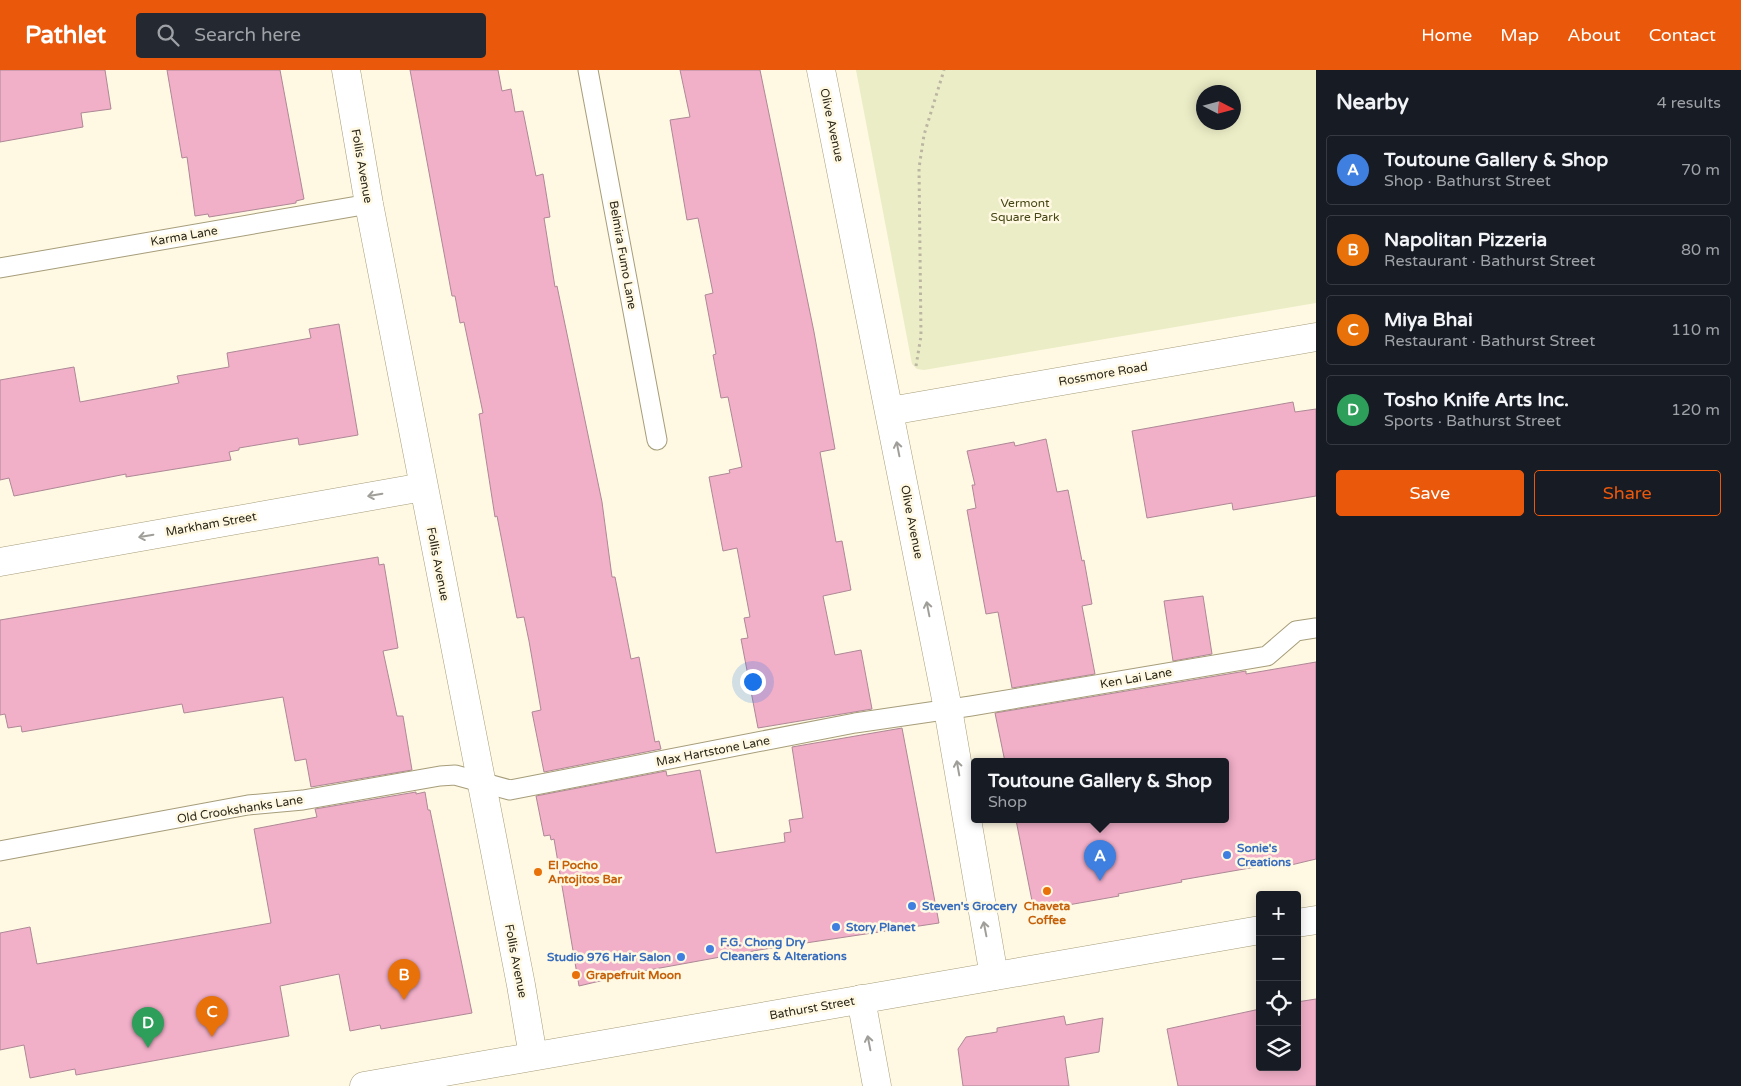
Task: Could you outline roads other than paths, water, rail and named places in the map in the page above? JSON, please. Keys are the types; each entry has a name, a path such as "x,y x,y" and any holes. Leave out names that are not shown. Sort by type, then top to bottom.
{"street":[{"name":"Follis Avenue","path":"346,70 369,204 521,985 533,1056"},
{"name":"Olive Avenue","path":"821,70 948,709 994,976"},
{"name":"Rossmore Road","path":"890,411 1316,337"},
{"name":"Markham Street","path":"0,562 423,487"},
{"path":"1301,922 1316,920"},
{"name":"Bathurst Street","path":"364,1086 1256,931"},
{"path":"861,999 877,1086"}],"lane":[{"name":"Belmira Fumo Lane","path":"588,70 657,440"},
{"name":"Karma Lane","path":"0,268 369,204"},
{"name":"Ken Lai Lane","path":"948,709 1267,656 1296,631 1316,628"},
{"name":"Max Hartstone Lane","path":"480,782 510,790 855,722 948,709"},
{"name":"Old Crookshanks Lane","path":"0,850 248,805 303,800 440,776 455,774 480,782"}],"place":[{"name":"Sonie's Creations","path":"1227,855"},
{"name":"El Pocho Antojitos Bar","path":"538,872"},
{"name":"Toutoune Gallery & Shop","path":"1100,881"},
{"name":"Chaveta Coffee","path":"1047,891"},
{"name":"Steven's Grocery","path":"912,906"},
{"name":"Story Planet","path":"836,927"},
{"name":"F.G. Chong Dry Cleaners & Alterations","path":"710,949"},
{"name":"Studio 976 Hair Salon","path":"681,957"},
{"name":"Grapefruit Moon","path":"576,975"},
{"name":"Napolitan Pizzeria","path":"404,1000"},
{"name":"Miya Bhai","path":"212,1037"},
{"name":"Tosho Knife Arts Inc.","path":"148,1048"}],"park label":[{"name":"Vermont Square Park","path":"1025,210"}]}
